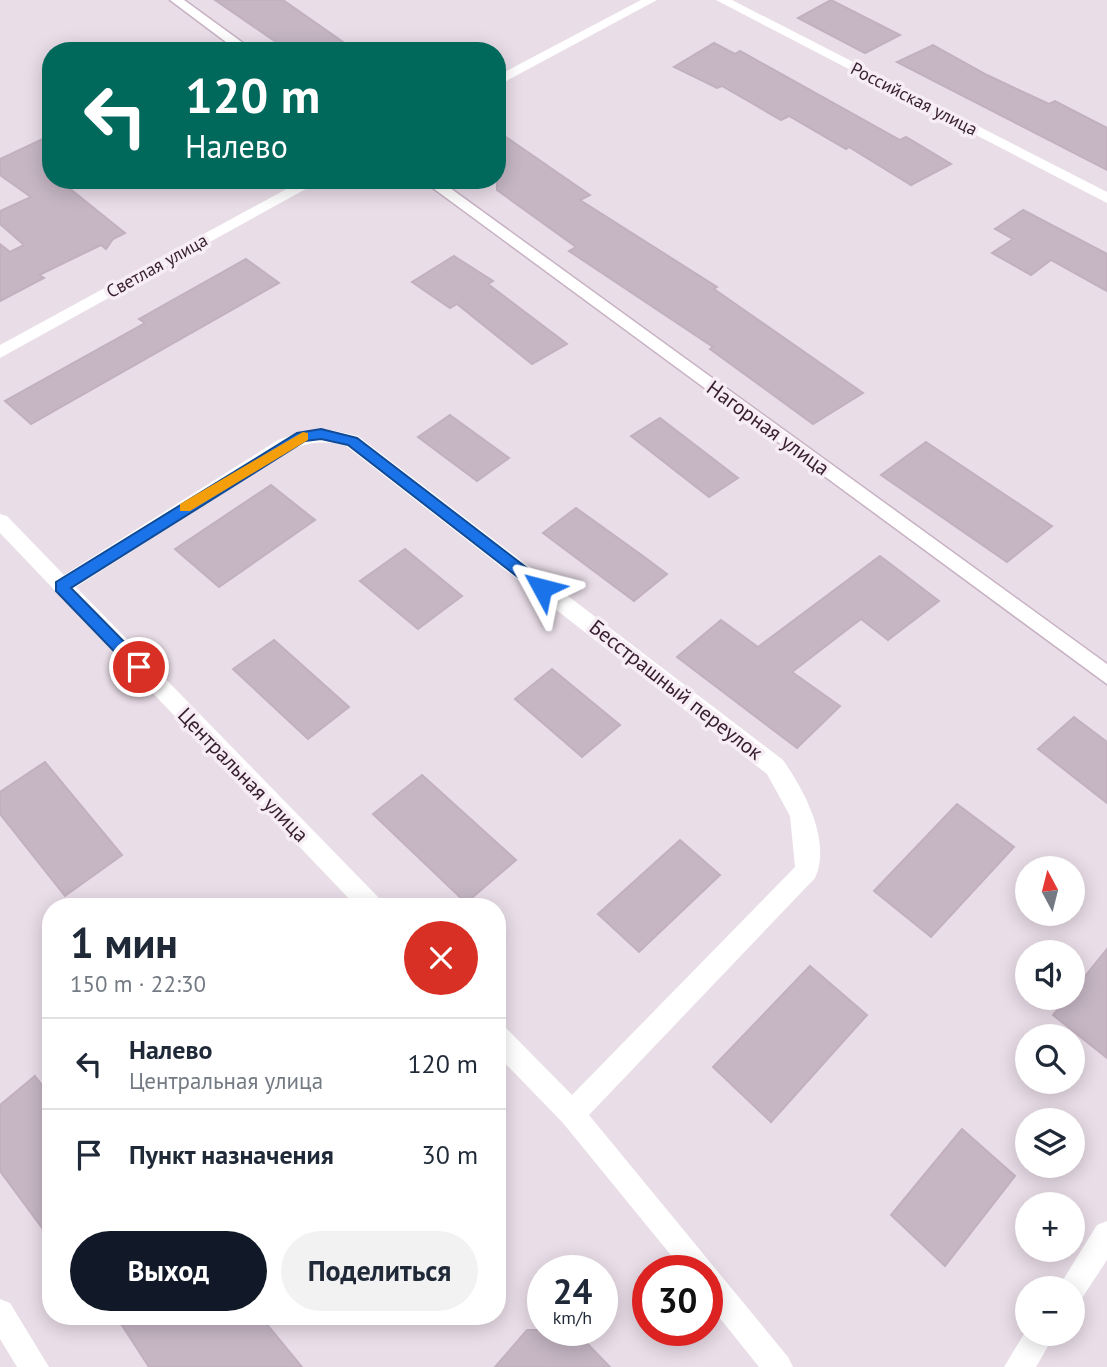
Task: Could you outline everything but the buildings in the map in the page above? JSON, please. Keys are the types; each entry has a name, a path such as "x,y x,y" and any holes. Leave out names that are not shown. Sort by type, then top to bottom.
{"street":[{"path":"176,0 234,42"},
{"path":"506,77 651,0"},
{"name":"Российская улица","path":"722,0 1107,198"},
{"name":"Светлая улица","path":"0,352 299,189"},
{"name":"Нагорная улица","path":"441,189 1107,675"},
{"name":"Бесстрашный переулок","path":"61,587 285,445 302,437 337,435 352,441 775,767 791,788 803,814 809,841 807,872 572,1114"},
{"name":"Центральная улица","path":"0,521 363,898"},
{"path":"506,1046 572,1114 687,1255"},
{"path":"1080,1276 1107,1235"},
{"path":"723,1300 778,1367"},
{"path":"0,1313 34,1367"},
{"path":"1019,1367 1033,1346"}],"slow traffic":[{"path":"185,508 285,445 303,437"}],"route":[{"path":"139,667 61,587 285,445 302,437 337,435 352,441 542,588"}]}
